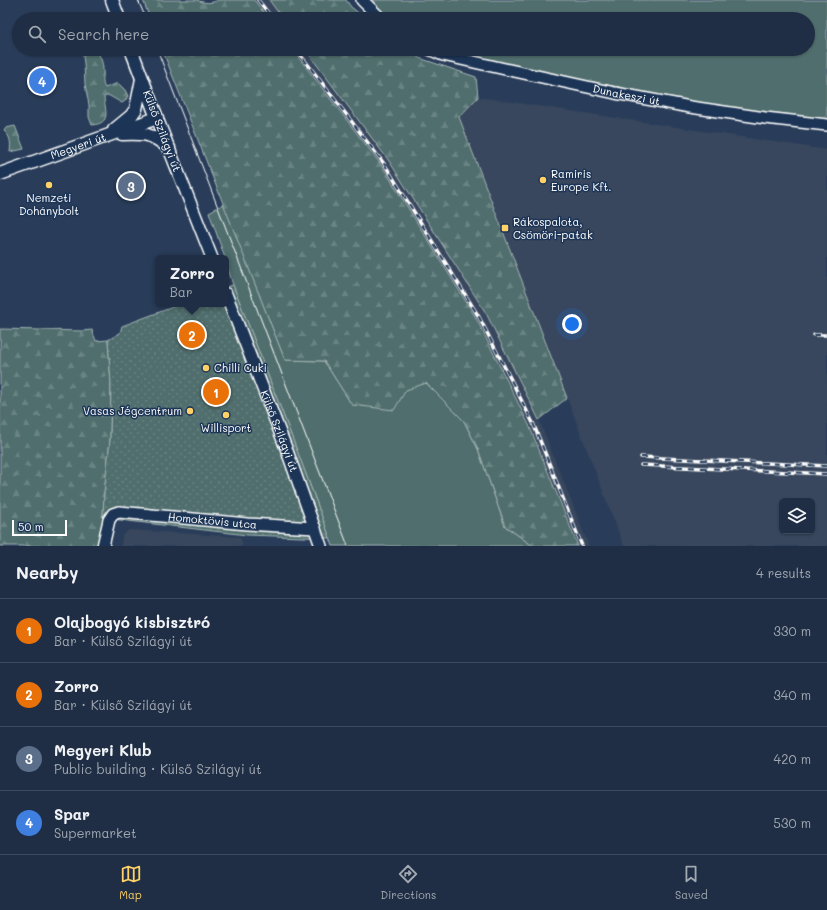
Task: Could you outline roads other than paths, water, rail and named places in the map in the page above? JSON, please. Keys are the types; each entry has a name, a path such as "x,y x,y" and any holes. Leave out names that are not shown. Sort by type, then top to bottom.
{"main road":[{"path":"112,0 116,12"},
{"name":"Külső Szilágyi út","path":"134,56 157,118"},
{"path":"109,135 131,116 136,109 142,79"},
{"name":"Megyeri út","path":"0,174 157,118"},
{"path":"109,135 144,134 153,136 169,148"}],"street":[{"path":"362,0 374,12"},
{"name":"Dunakeszi út","path":"447,56 615,93 690,107 827,125"},
{"name":"Külső Szilágyi út","path":"157,118 211,255"},
{"name":"Külső Szilágyi út","path":"229,302 286,448 322,546"},
{"name":"Homoktövis utca","path":"103,546 107,526 111,516 112,514 119,512 247,524 315,528"}],"tram line":[{"path":"138,0 143,12"},
{"path":"160,56 348,546"}],"railway":[{"path":"258,0 267,12"},
{"path":"301,56 385,165 479,317 533,423 582,546"},
{"path":"814,335 827,335"},
{"path":"641,457 827,466"},
{"path":"641,465 827,474"}],"place":[{"name":"Spar","path":"42,81"},
{"name":"Ramiris Europe Kft.","path":"543,180"},
{"name":"Nemzeti Dohánybolt","path":"49,185"},
{"name":"Megyeri Klub","path":"131,186"},
{"name":"Rákospalota, Csömöri-patak","path":"505,228"},
{"name":"Zorro","path":"192,335"},
{"name":"Chilli Cuki","path":"206,368"},
{"name":"Olajbogyó kisbisztró","path":"216,392"},
{"name":"Vasas Jégcentrum","path":"190,411"},
{"name":"Willisport","path":"226,415"}]}
